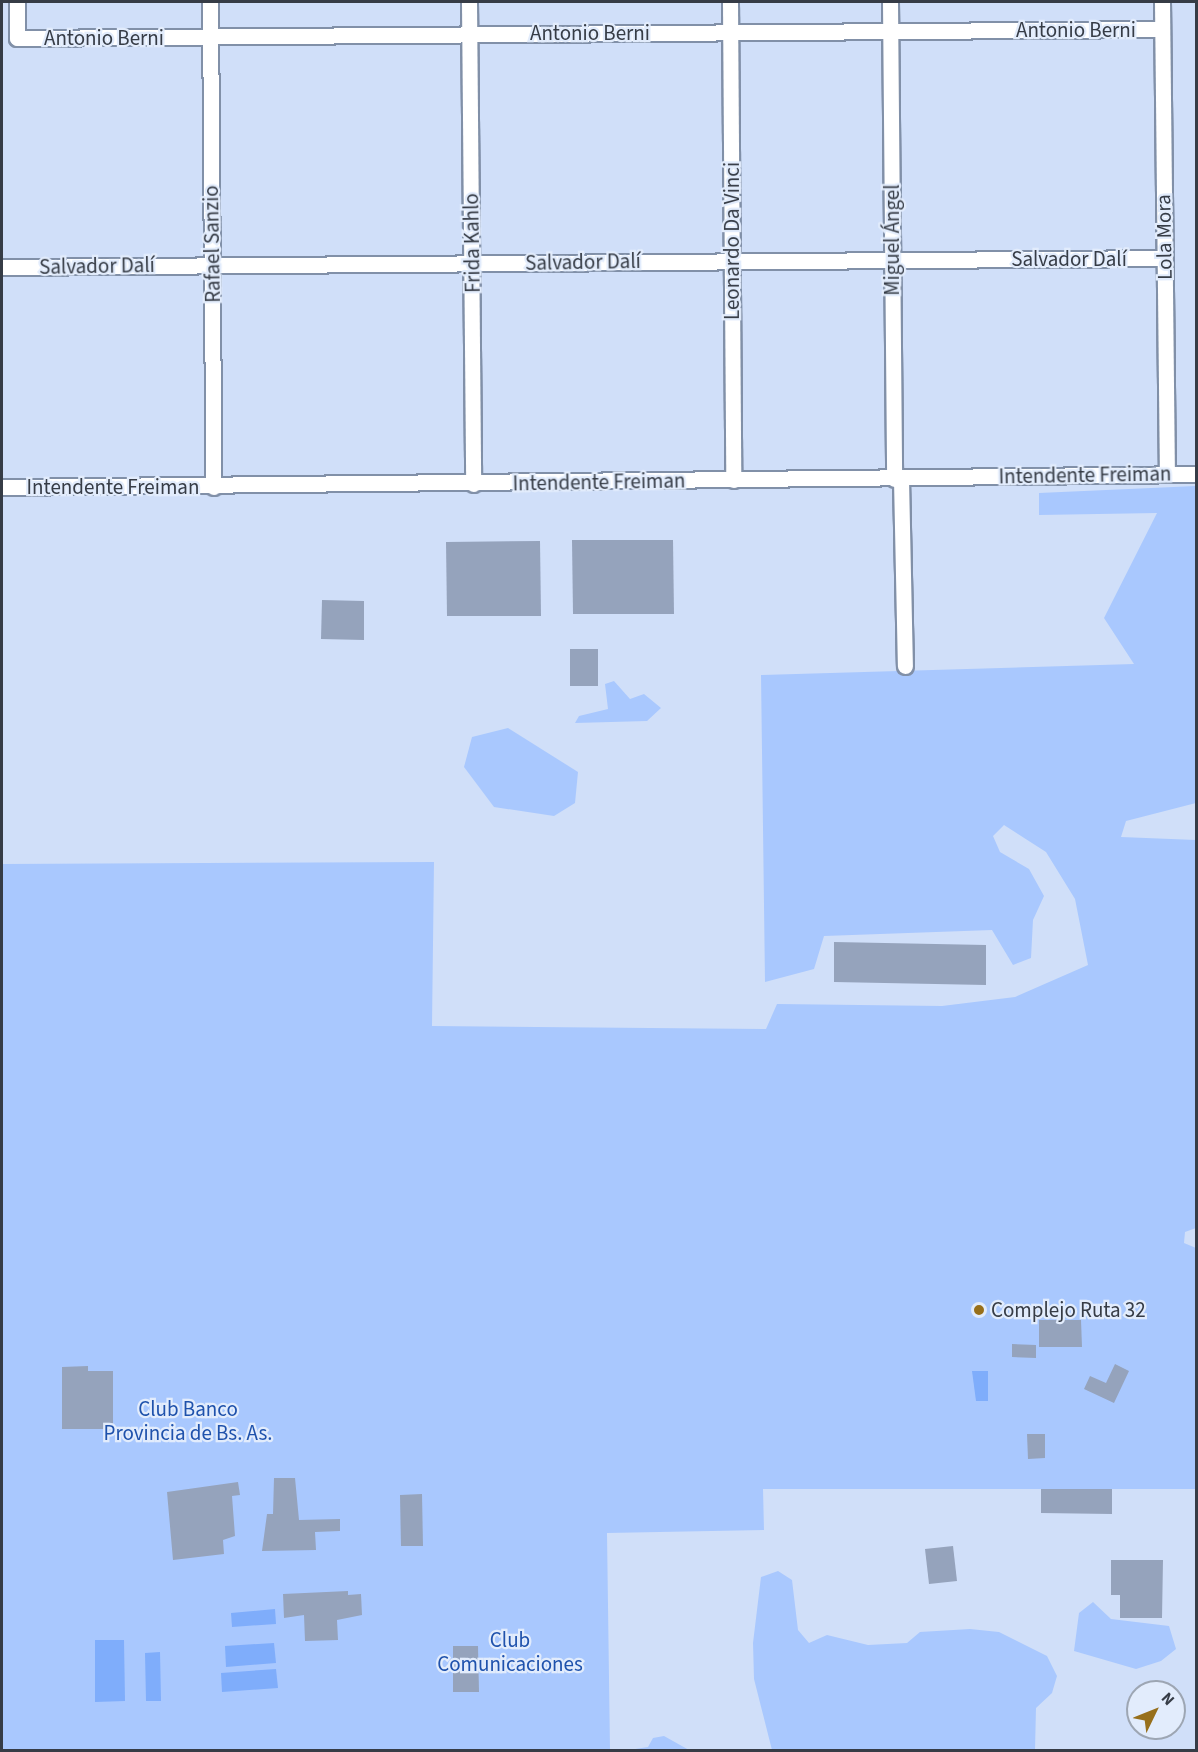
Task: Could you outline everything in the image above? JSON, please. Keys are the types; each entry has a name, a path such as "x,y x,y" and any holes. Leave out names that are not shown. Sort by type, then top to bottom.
{"street":[{"name":"Antonio Berni","path":"17,2 17,38 1162,29"},
{"name":"Rafael Sanzio","path":"210,2 213,487"},
{"name":"Frida Kahlo","path":"469,2 473,484"},
{"name":"Leonardo Da Vinci","path":"730,2 734,480"},
{"name":"Miguel Ángel","path":"890,2 892,260 897,479 905,666"},
{"name":"Lola Mora","path":"1162,2 1167,473"},
{"name":"Salvador Dalí","path":"2,267 1164,258"},
{"name":"Intendente Freiman","path":"2,488 1197,474"}],"green space":[{"path":"1196,486 1196,803 1126,821 1121,837 1196,840 1196,1228 1185,1232 1184,1243 1196,1248 1196,1489 763,1489 764,1530 607,1533 610,1750 2,1750 2,864 434,862 432,1026 766,1029 777,1004 942,1006 1015,997 1088,965 1075,899 1046,852 1004,825 993,836 1000,852 1029,869 1044,896 1033,920 1031,958 1013,965 992,930 824,936 814,969 765,982 761,675 1134,664 1104,618 1157,513 1039,515 1039,493"},
{"path":"614,681 630,699 644,694 661,708 647,721 575,723 579,716 608,709 605,684"},
{"path":"508,728 578,772 575,803 554,816 494,807 464,767 472,737"},
{"path":"778,1571 792,1580 798,1630 809,1643 827,1635 868,1645 907,1643 920,1632 970,1629 999,1632 1047,1656 1057,1676 1052,1693 1036,1708 1035,1750 772,1750 754,1679 753,1643 761,1577"},
{"path":"1093,1602 1111,1619 1169,1626 1176,1649 1161,1661 1136,1669 1074,1651 1079,1613"},
{"path":"664,1736 689,1750 629,1750 648,1747 653,1738"}],"shaded area":[{"path":"972,1371 988,1371 988,1401 976,1401"},
{"path":"275,1609 276,1624 232,1627 231,1613"},
{"path":"95,1640 124,1640 125,1701 95,1702"},
{"path":"274,1643 276,1663 226,1667 225,1646"},
{"path":"160,1652 161,1701 146,1701 145,1653"},
{"path":"276,1669 278,1688 222,1692 221,1673"}],"building":[{"path":"572,540 673,540 674,614 573,614"},
{"path":"540,541 541,616 447,616 446,542"},
{"path":"322,600 364,601 364,640 321,639"},
{"path":"570,649 598,649 598,686 570,686"},
{"path":"834,942 986,945 986,985 834,982"},
{"path":"1039,1320 1081,1320 1082,1347 1039,1347"},
{"path":"1012,1344 1036,1345 1036,1358 1012,1357"},
{"path":"1115,1364 1129,1371 1114,1403 1084,1389 1090,1376 1106,1383"},
{"path":"88,1366 88,1371 113,1371 113,1429 62,1429 62,1367"},
{"path":"1027,1434 1045,1434 1045,1458 1028,1459"},
{"path":"274,1478 295,1478 299,1520 340,1519 340,1531 315,1532 316,1550 262,1551 267,1514 273,1514"},
{"path":"238,1482 240,1495 232,1496 235,1536 223,1540 224,1554 173,1560 167,1492"},
{"path":"1041,1489 1112,1489 1112,1514 1041,1513"},
{"path":"422,1494 423,1546 401,1546 400,1495"},
{"path":"953,1546 957,1581 929,1584 925,1549"},
{"path":"1111,1560 1163,1560 1162,1618 1120,1618 1120,1595 1111,1595"},
{"path":"348,1591 348,1595 361,1594 362,1615 337,1620 338,1640 305,1641 304,1615 284,1618 283,1594"},
{"path":"453,1646 478,1646 479,1692 453,1692"}],"place":[{"name":"Complejo Ruta 32","path":"979,1310"}],"park label":[{"name":"Club Banco Provincia de Bs. As.","path":"188,1421"},
{"name":"Club Comunicaciones","path":"510,1652"}]}
